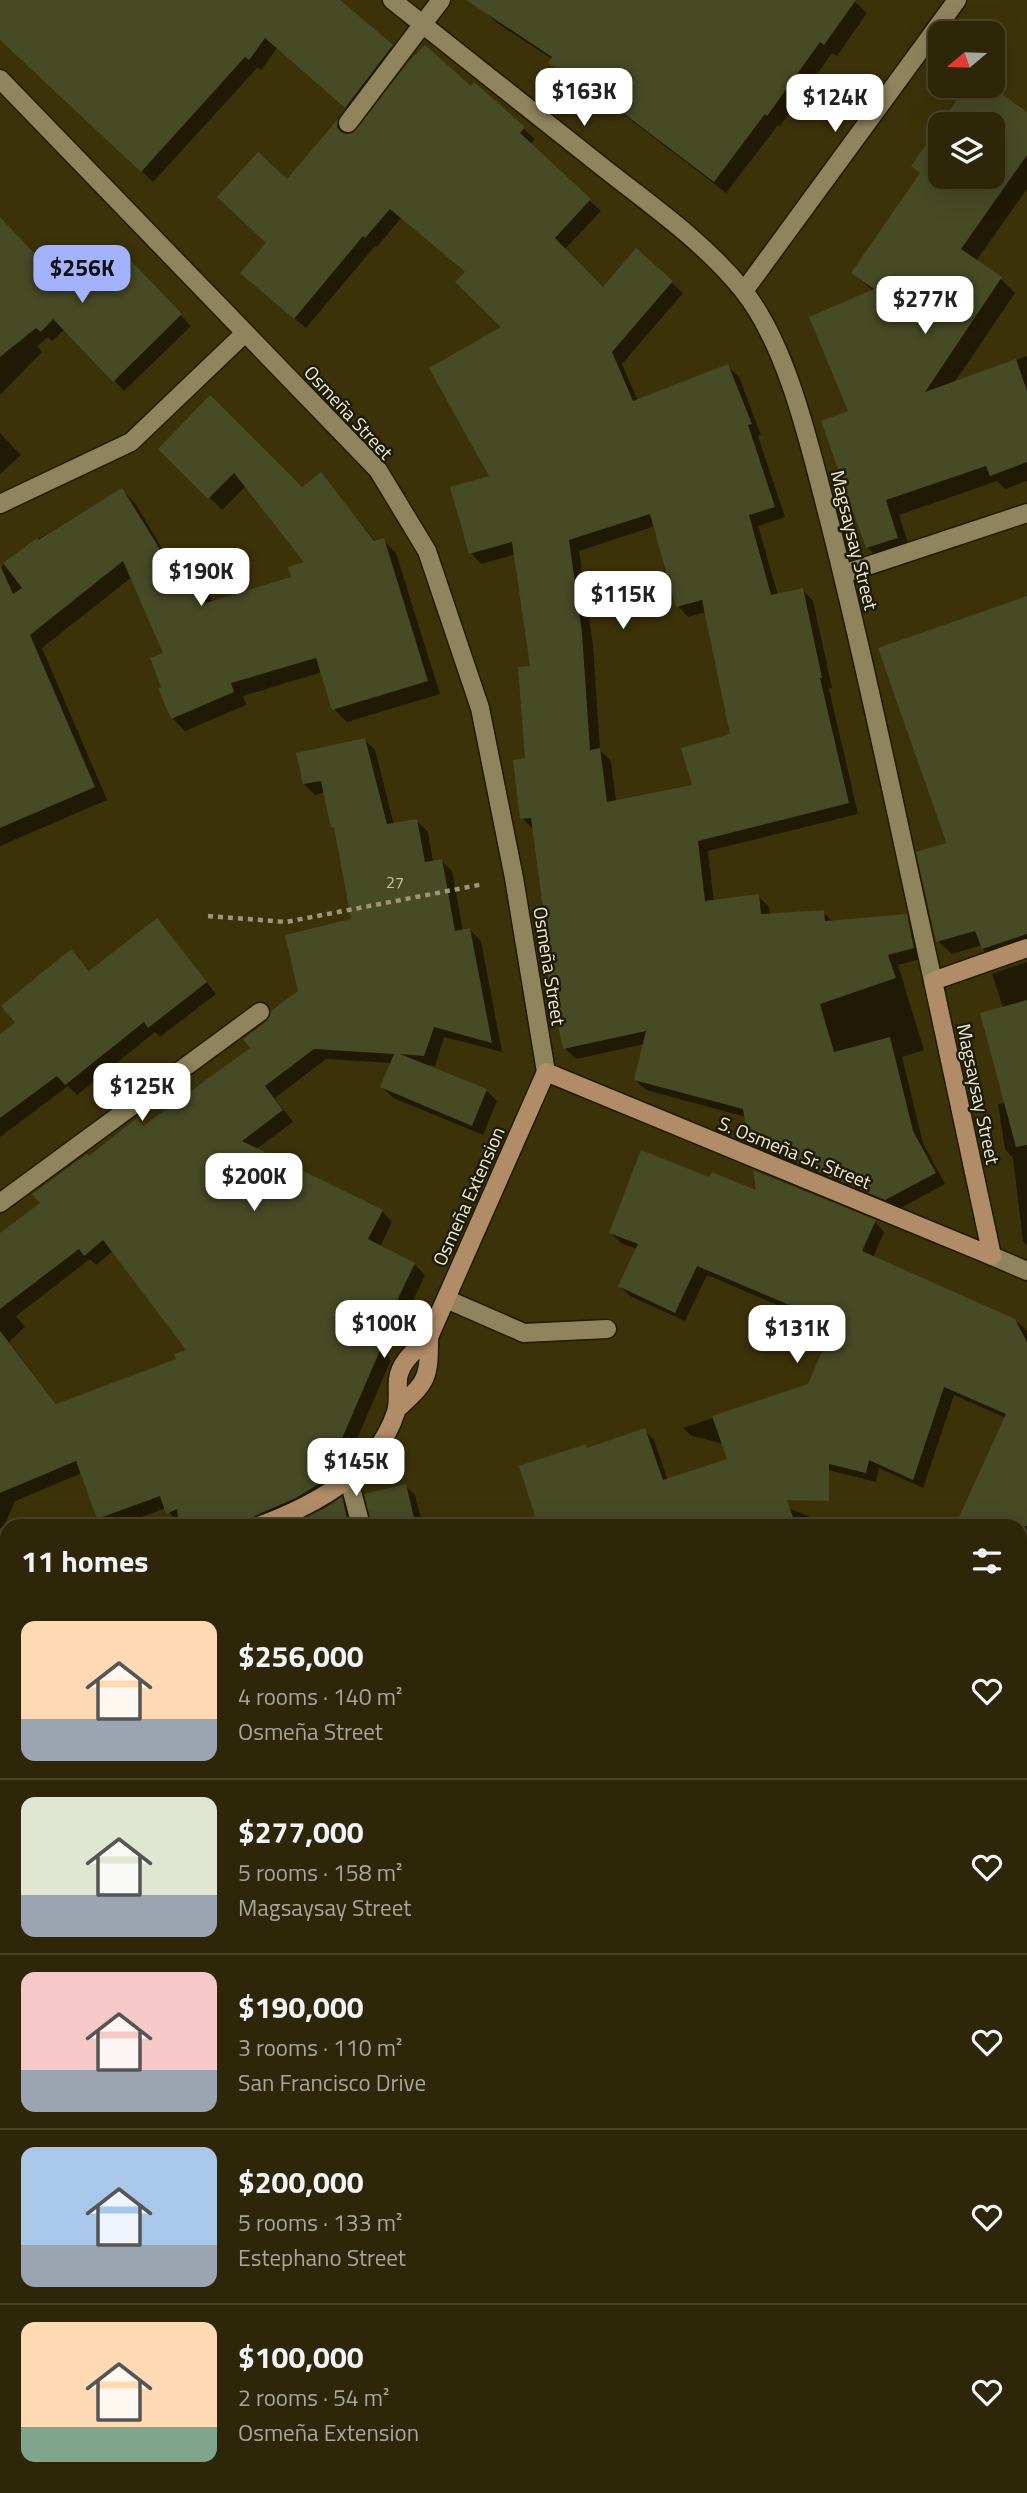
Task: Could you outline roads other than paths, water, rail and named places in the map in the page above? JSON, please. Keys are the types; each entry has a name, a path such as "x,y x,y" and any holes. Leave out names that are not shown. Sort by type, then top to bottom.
{"street":[{"name":"Magsaysay Street","path":"391,0 690,236 744,291 782,363 798,408 843,574 992,1256"},
{"path":"348,123 441,0"},
{"path":"744,291 957,0"},
{"name":"Osmeña Street","path":"0,79 378,470 427,551 480,708 514,878 546,1072"},
{"path":"0,504 131,442 245,333"},
{"path":"843,574 1027,513"},
{"path":"933,981 1027,948"},
{"path":"0,1203 260,1012"},
{"name":"S. Osmeña Sr. Street","path":"546,1072 1027,1271"},
{"name":"Osmeña Extension","path":"275,1519 306,1506 349,1480 373,1455 389,1429 397,1409 398,1376 406,1359 429,1337 546,1072"},
{"path":"446,1299 524,1333 607,1329"},
{"name":"Osmeña Extension","path":"397,1409 421,1387 429,1370 429,1337"},
{"path":"349,1480 359,1519"}]}
